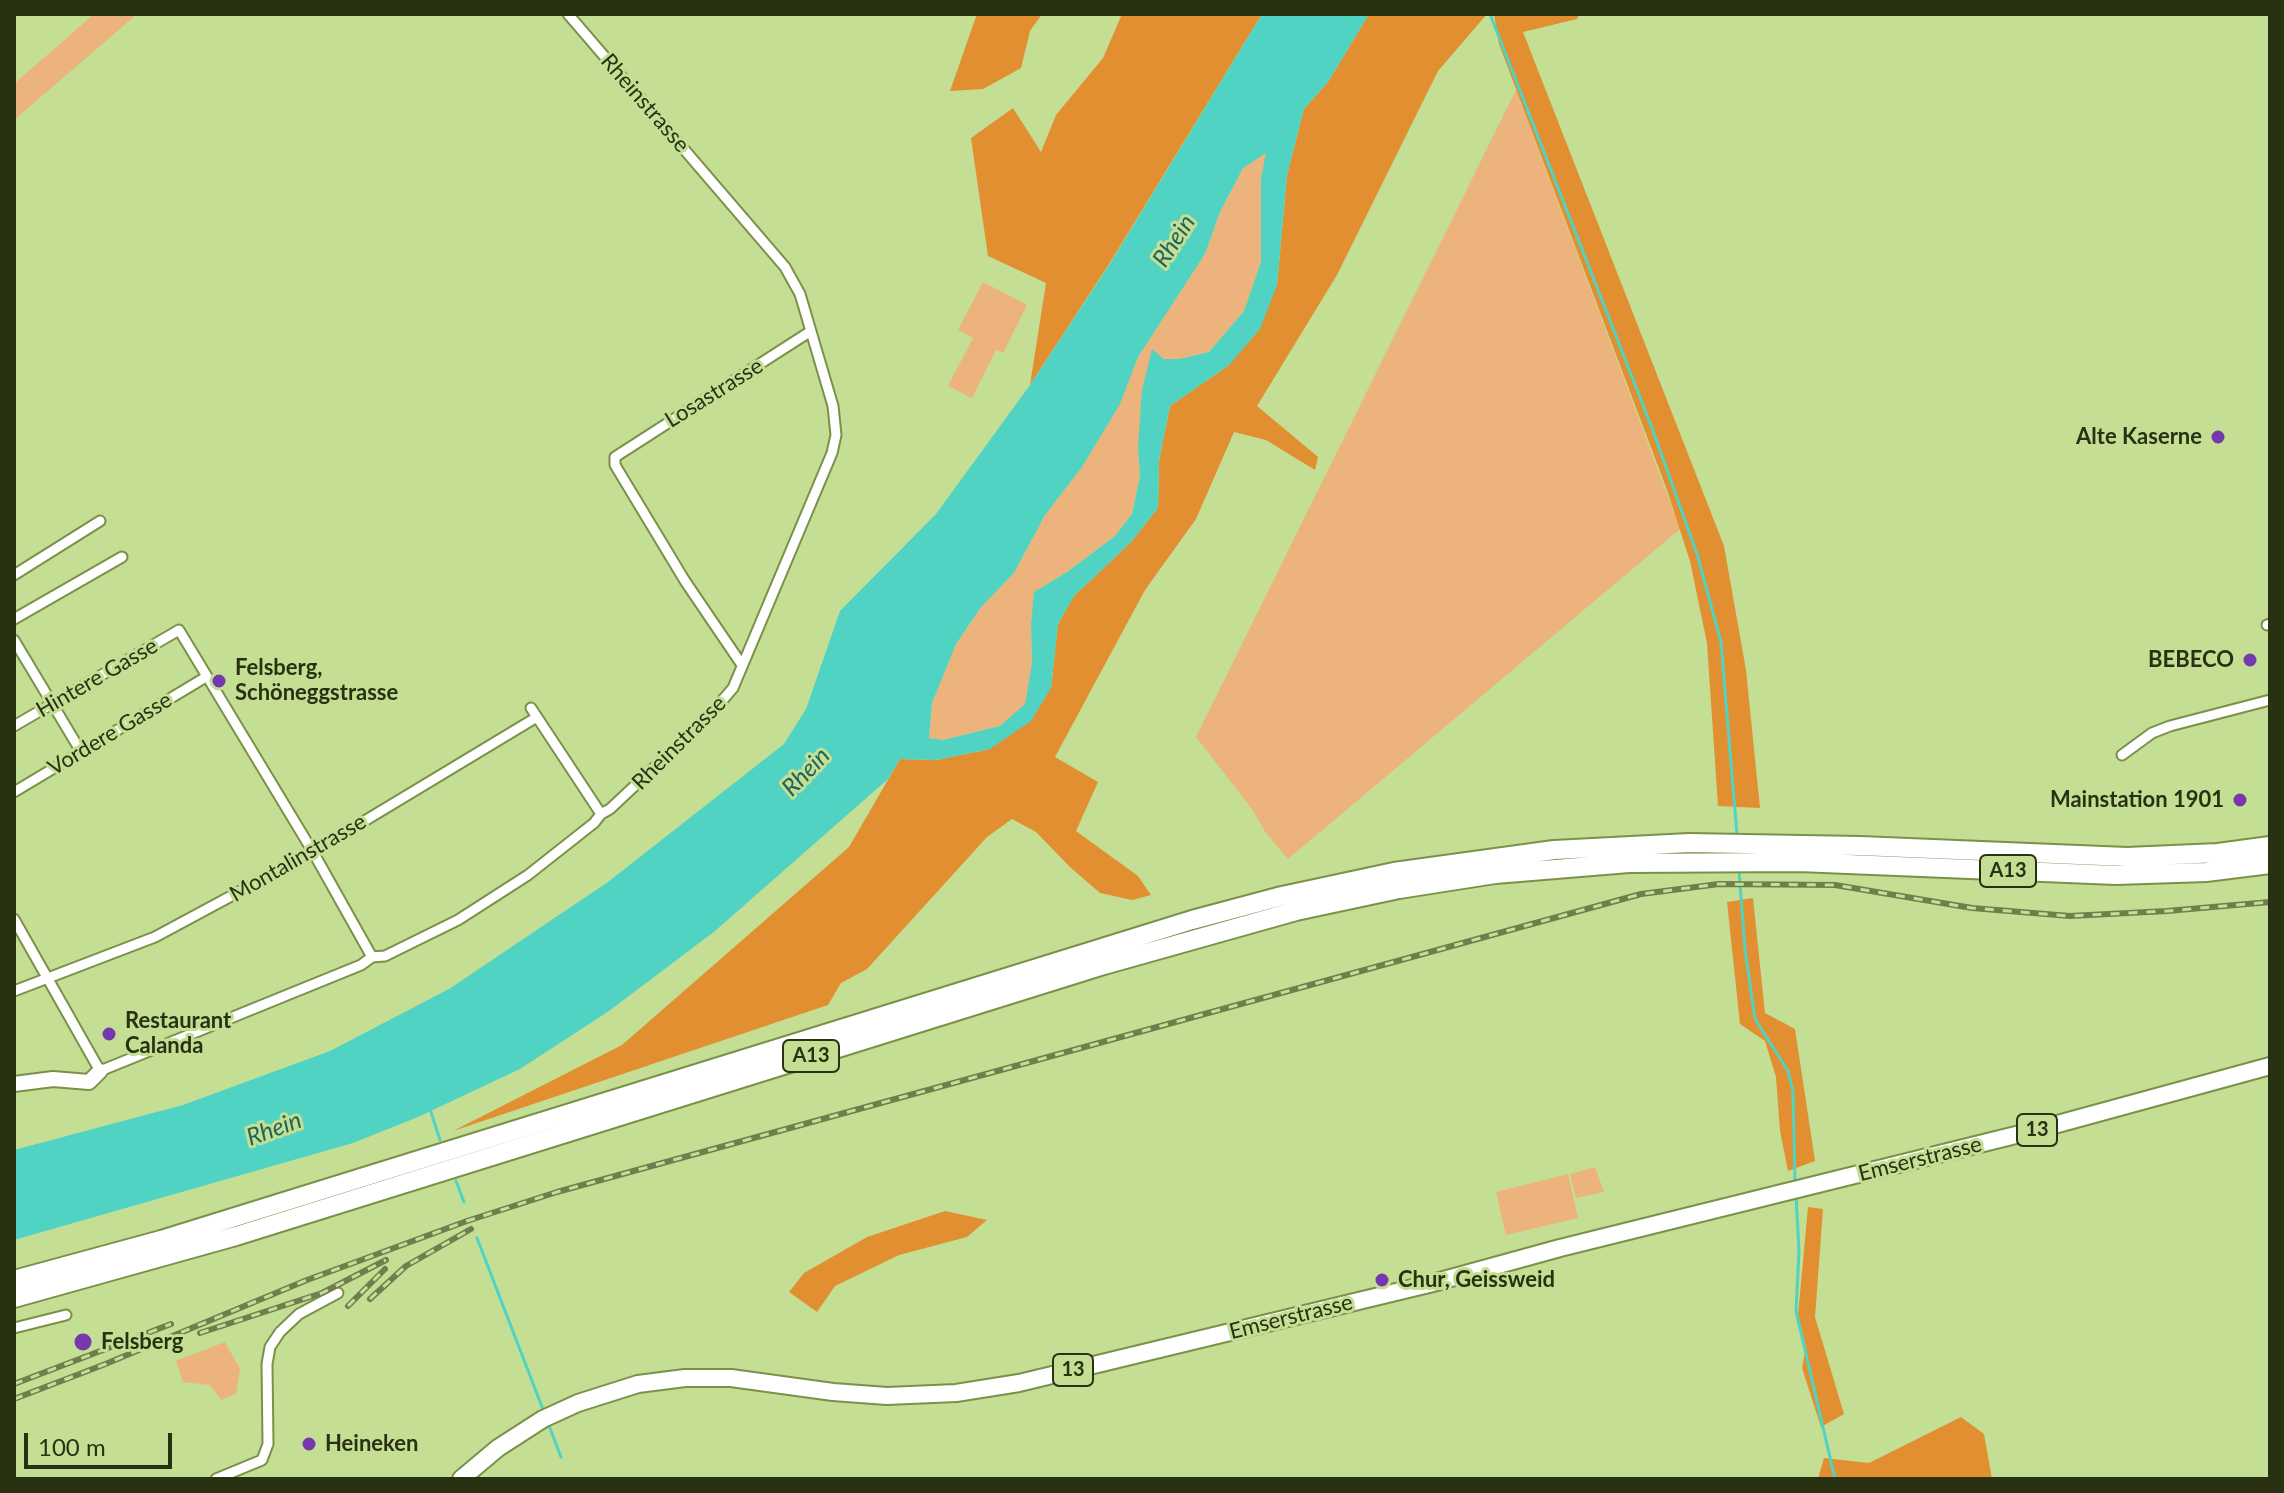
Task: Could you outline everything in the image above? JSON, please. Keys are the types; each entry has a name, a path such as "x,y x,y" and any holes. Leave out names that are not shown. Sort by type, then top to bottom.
{"highway":[{"name":"A13","path":"2236,851 2254,840 2270,837"},
{"name":"A13","path":"14,1280 175,1235 1192,920 1282,896 1394,872 1503,855 1738,852 2127,857 2270,846"},
{"name":"A13","path":"1738,852 2116,875 2206,872 2270,864"},
{"name":"A13","path":"14,1298 236,1236 1231,928 1399,889 1623,854"}],"main road":[{"name":"Emserstrasse","path":"461,1479 522,1431 578,1403 638,1384 685,1378 754,1380 833,1392 887,1396 956,1393 1019,1383 1429,1284 1560,1248 2032,1131 2270,1066"}],"street":[{"name":"Rheinstrasse","path":"14,1084 53,1079 89,1082 100,1071 361,965 372,957 385,956 458,920 564,848 594,823 707,718 733,688 835,443 833,406 800,294 785,267 568,14"},
{"name":"Losastrasse","path":"742,665 685,581 615,461 617,454 811,331"},
{"path":"14,575 100,521"},
{"path":"14,619 122,557"},
{"name":"Hintere Gasse","path":"14,726 179,630 206,677"},
{"path":"14,640 80,750"},
{"path":"206,677 313,852 372,957"},
{"name":"Vordere Gasse","path":"14,792 206,677"},
{"path":"2122,755 2152,733 2170,726 2270,700"},
{"path":"531,708 601,814"},
{"name":"Montalinstrasse","path":"14,991 155,937 313,852 537,717"},
{"path":"14,919 100,1071"},
{"path":"216,1479 262,1460 267,1453 267,1364 270,1347 299,1314 338,1293"},
{"path":"14,1328 66,1315"}],"shaded area":[{"path":"94,14 137,14 14,120 14,84"},
{"path":"977,14 1042,14 1030,31 1021,68 983,89 950,91"},
{"path":"1122,14 1262,14 1111,261 1030,385 1046,283 988,256 971,138 1013,108 1041,152 1056,115 1103,58"},
{"path":"1369,14 1487,14 1438,71 1337,275 1257,406 1318,457 1315,470 1266,440 1234,432 1196,519 1145,590 1055,757 1098,782 1076,831 1138,876 1151,895 1132,900 1100,893 1036,832 1012,819 987,837 867,969 841,983 828,1005 453,1131 622,1045 849,847 900,759 936,760 990,749 1051,688 1058,624 1074,596 1131,542 1158,508 1159,461 1170,406 1229,365 1277,285 1287,175 1304,109 1328,82"},
{"path":"1494,14 1579,14 1577,19 1523,32 1724,546 1746,670 1760,808 1718,806 1707,643 1690,561 1667,490 1499,44"},
{"path":"1516,90 1680,529 1288,859 1196,737"},
{"path":"1267,152 1261,178 1261,262 1244,311 1209,352 1164,359 1153,350 1138,447 1140,476 1132,514 1115,536 1034,592 1032,663 1026,704 1000,726 942,740 929,738 932,703 956,644 981,607 1014,573 1045,515 1082,467 1138,357 1205,254 1220,212 1243,168"},
{"path":"983,282 1027,305 1003,353 996,350 972,398 948,386 973,338 958,330"},
{"path":"1753,898 1765,1013 1795,1029 1815,1161 1788,1171 1780,1131 1776,1077 1765,1041 1740,1024 1727,902"},
{"path":"1595,1167 1604,1192 1576,1198 1570,1174"},
{"path":"1568,1174 1578,1218 1506,1235 1496,1192"},
{"path":"1808,1207 1823,1209 1815,1317 1844,1414 1821,1427 1802,1368 1806,1347 1798,1315"},
{"path":"945,1211 987,1220 967,1237 899,1255 835,1286 817,1312 789,1292 804,1273 867,1237"},
{"path":"225,1342 240,1369 236,1394 221,1400 210,1385 183,1382 176,1361"},
{"path":"1961,1417 1984,1434 1992,1479 1818,1479 1824,1458 1869,1463"}],"water":[{"name":"Rhein","path":"1262,14 1369,14 1328,82 1304,109 1287,175 1277,285 1260,329 1229,365 1170,406 1159,461 1158,508 1131,542 1074,596 1058,624 1051,688 1031,721 990,749 936,760 900,759 888,779 715,931 609,1011 520,1069 418,1117 353,1143 14,1240 14,1150 183,1105 330,1051 449,989 608,882 784,744 806,709 840,611 936,514 1030,385 1111,262","holes":["1266,153 1261,178 1261,262 1244,311 1209,352 1164,359 1152,349 1142,390 1138,447 1140,476 1132,514 1115,536 1034,592 1032,663 1025,704 1000,726 943,740 929,738 932,703 956,644 981,607 1014,573 1045,515 1082,467 1120,404 1138,357 1205,254 1220,212 1243,168"]}],"waterway":[{"path":"1490,14 1652,428 1697,554 1721,642 1737,835"},
{"path":"1739,871 1745,949 1755,1019 1788,1071 1793,1092 1795,1184"},
{"path":"430,1109 440,1140"},
{"path":"456,1181 464,1202"},
{"path":"1796,1196 1799,1251 1796,1311 1835,1479"},
{"path":"477,1238 544,1412"},
{"path":"548,1423 561,1457"}],"railway":[{"path":"14,1399 307,1280 467,1221 557,1192 1641,894 1719,884 1835,885 1972,908 2070,916 2270,902"},
{"path":"370,1299 406,1266 471,1229"},
{"path":"200,1333 322,1293 386,1260"},
{"path":"348,1306 385,1269"},
{"path":"14,1384 171,1324"}],"place":[{"name":"Alte Kaserne","path":"2218,437"},
{"name":"BEBECO","path":"2250,660"},
{"name":"Felsberg, Schöneggstrasse","path":"219,681"},
{"name":"Mainstation 1901","path":"2240,800"},
{"name":"Restaurant Calanda","path":"109,1034"},
{"name":"Chur, Geissweid","path":"1382,1280"},
{"name":"Felsberg","path":"83,1342"},
{"name":"Heineken","path":"309,1444"}]}
